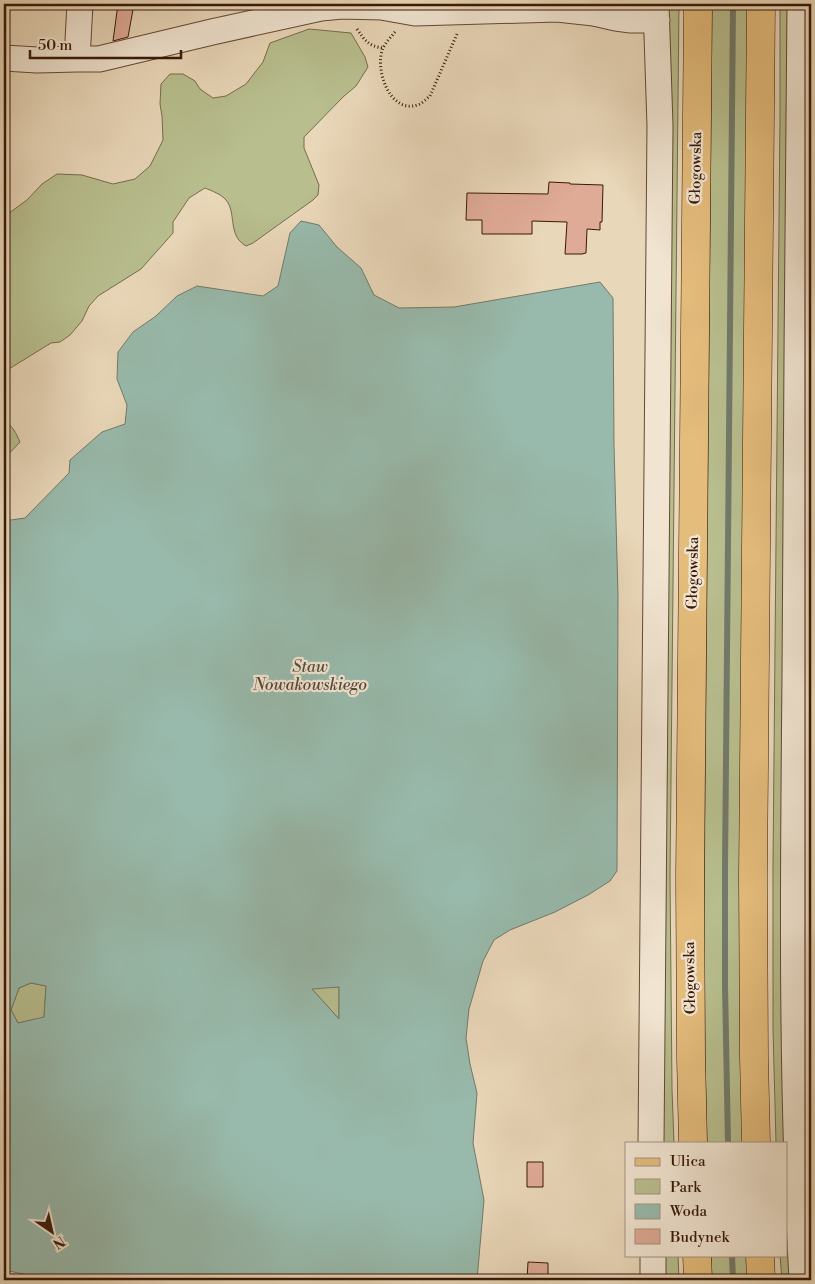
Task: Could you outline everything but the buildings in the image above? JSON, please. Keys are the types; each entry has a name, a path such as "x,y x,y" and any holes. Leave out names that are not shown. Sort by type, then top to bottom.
{"main road":[{"name":"Głogowska","path":"693,1142 690,904 698,4"},
{"path":"756,1142 753,877 761,4"},
{"path":"697,1256 698,1280"},
{"path":"760,1256 762,1280"}],"street":[{"path":"77,59 80,4"},
{"path":"800,4 804,303 793,867 793,1012 802,1280"},
{"path":"4,58 37,60 99,59 212,32 320,8 342,5 381,7 415,13 557,8 624,19 657,12 660,126 652,1142"},
{"path":"653,1256 653,1280"}],"path":[{"path":"415,13 388,41 383,48 380,59 380,73 384,83 397,101 405,106 416,106 430,96 456,35 470,12"}],"green space":[{"path":"668,4 679,4 670,877 674,1142 662,1142"},
{"path":"712,4 748,4 743,1142 707,1142 704,914"},
{"path":"780,4 789,4 792,1280 782,1280 780,1256 788,1256 788,1142 776,1142 773,1029"},
{"path":"309,29 351,33 365,57 368,67 356,86 304,137 304,148 319,185 318,195 313,200 246,246 236,236 231,211 226,200 219,194 205,188 189,198 173,222 173,233 141,269 98,296 89,306 82,321 70,335 60,342 51,343 4,372 5,216 27,200 42,184 57,174 82,175 113,184 135,179 150,166 163,140 160,104 161,84 170,74 183,74 195,81 200,89 213,98 226,96 246,84 263,62 270,43"},
{"path":"4,372 7,382 4,383"},
{"path":"4,421 12,427 20,442 4,459"},
{"path":"31,983 46,986 44,1018 18,1023 11,1010 19,988"},
{"path":"339,987 339,1019 311,988"},
{"path":"662,1256 678,1256 679,1280 663,1280"},
{"path":"711,1256 747,1256 748,1280 712,1280"}],"water":[{"name":"Staw Nowakowskiego","path":"301,221 319,225 337,247 361,268 374,295 399,308 454,307 600,282 613,298 618,595 617,871 610,881 588,895 555,912 510,930 494,940 483,961 469,1009 466,1038 477,1093 473,1143 484,1200 477,1280 52,1280 4,1270 4,521 25,518 69,473 70,460 102,432 125,424 127,405 117,379 118,352 133,332 156,316 177,296 197,286 263,296 278,286 290,233","holes":["31,983 46,986 44,1017 18,1023 11,1010 19,988","339,987 339,1019 312,989"]}],"waterway":[{"path":"728,1142 725,868 733,4"},
{"path":"732,1256 733,1280"}]}
